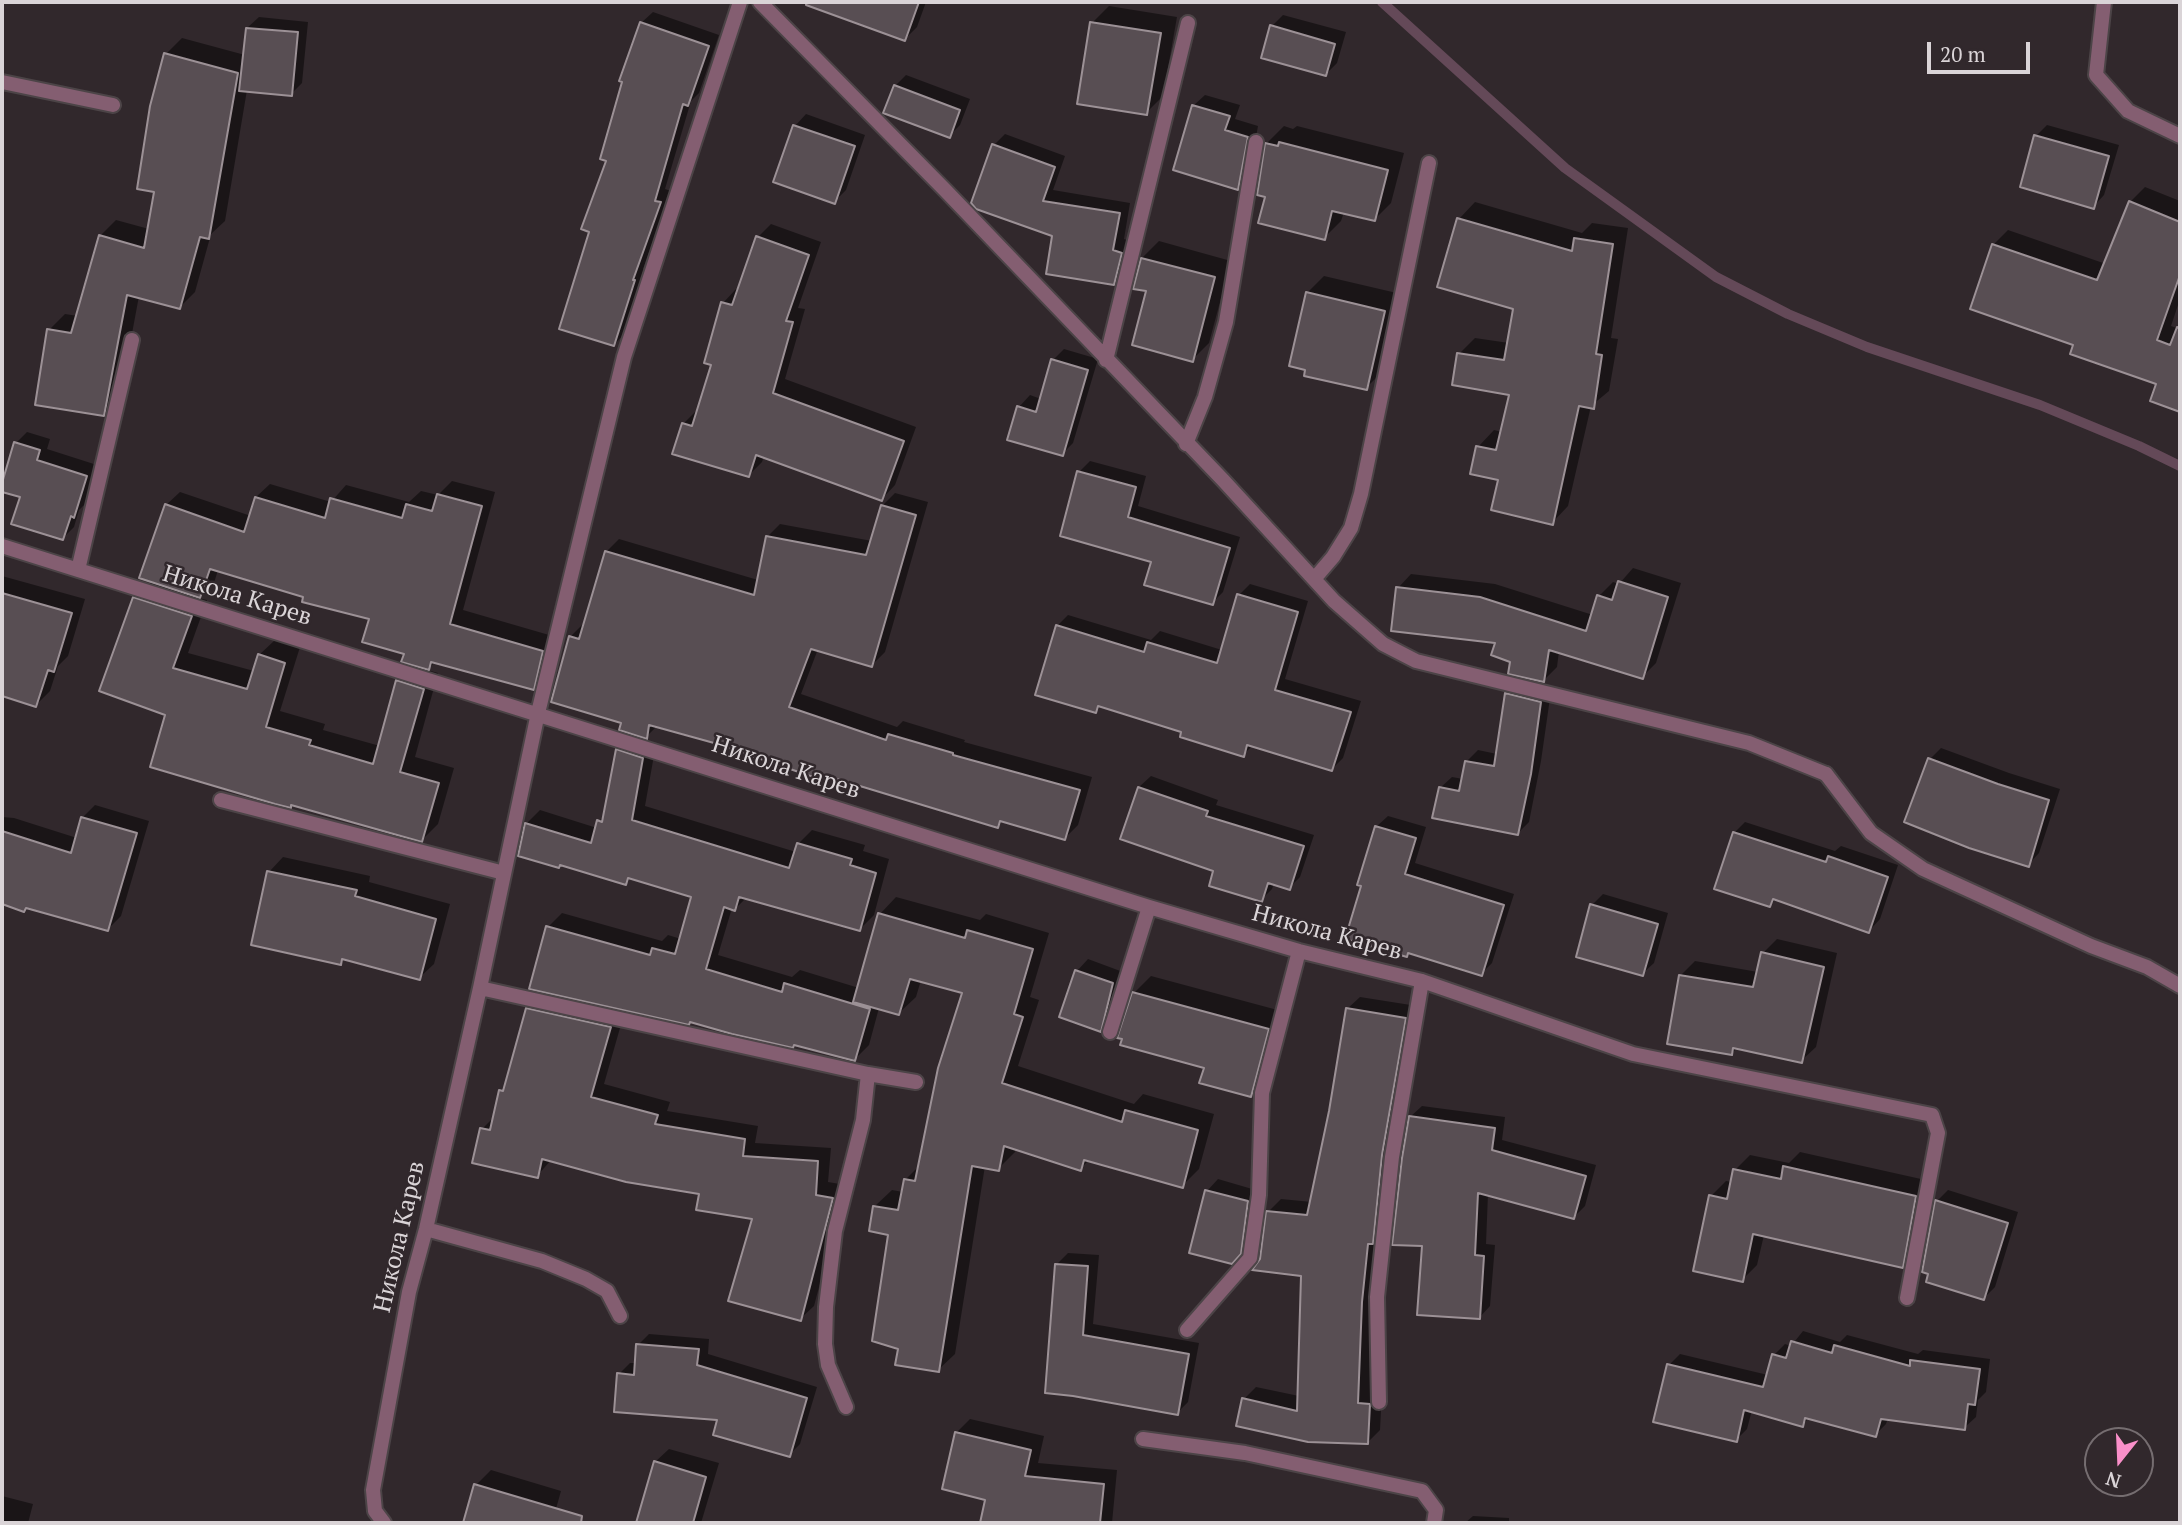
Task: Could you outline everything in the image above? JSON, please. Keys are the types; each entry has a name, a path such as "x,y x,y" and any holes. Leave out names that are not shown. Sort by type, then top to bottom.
{"street":[{"path":"538,713 624,357 740,2"},
{"path":"760,2 946,191 1334,601 1383,644 1416,662 1749,743 1826,774 1871,833 1923,869 2091,946 2147,967 2180,986"},
{"path":"2104,2 2096,75 2127,111 2180,136"},
{"path":"1106,360 1188,23"},
{"path":"2,82 113,104"},
{"path":"1186,444 1205,397 1226,322 1256,142"},
{"path":"1315,578 1333,557 1351,528 1361,494 1429,163"},
{"path":"78,570 132,340"},
{"name":"Никола Карев","path":"2,546 1149,907 1298,951 1422,981 1633,1054 1933,1115 1938,1133 1907,1298"},
{"name":"Никола Карев","path":"384,1523 374,1511 373,1490 409,1292 426,1229 480,988 538,713"},
{"path":"221,800 504,873"},
{"path":"1110,1032 1149,907"},
{"path":"1186,1330 1250,1258 1259,1195 1262,1093 1298,951"},
{"path":"1379,1402 1377,1297 1392,1157 1422,981"},
{"path":"480,988 868,1074 916,1082"},
{"path":"845,1406 828,1365 825,1344 826,1307 835,1231 863,1120 868,1074"},
{"path":"426,1229 542,1261 586,1279 607,1291 620,1316"},
{"path":"1143,1439 1245,1453 1422,1491 1436,1510 1434,1523"}],"building":[{"path":"806,2 919,2 905,41 806,5"},
{"path":"640,22 709,46 688,106 683,104 655,201 661,202 633,280 614,346 559,329 589,232 581,229 606,161 600,159 622,82 619,81"},
{"path":"1090,22 1161,33 1147,115 1077,104"},
{"path":"1270,25 1335,44 1326,76 1261,58"},
{"path":"246,28 298,32 292,96 239,91"},
{"path":"164,53 238,73 209,239 200,237 180,309 127,295 104,416 35,405 47,329 71,333 99,235 144,248 154,192 137,189 150,106"},
{"path":"894,85 960,110 950,138 883,113"},
{"path":"1192,105 1230,116 1225,130 1248,137 1238,190 1173,170"},
{"path":"793,125 855,146 835,204 773,182"},
{"path":"2034,135 2109,156 2094,209 2020,187"},
{"path":"1279,142 1388,170 1375,221 1332,211 1325,240 1258,223 1265,197 1257,195 1265,143 1278,146"},
{"path":"992,144 1055,167 1043,201 1120,213 1113,250 1122,253 1114,285 1046,274 1052,236 976,209 971,203"},
{"path":"2129,201 2180,222 2180,275 2157,340 2170,345 2177,327 2180,328 2180,412 2150,401 2156,384 2070,354 2073,345 1970,309 1992,244 2097,280"},
{"path":"1457,218 1572,251 1574,238 1613,244 1596,354 1602,355 1594,409 1579,406 1553,525 1491,510 1498,480 1470,474 1476,446 1496,450 1509,395 1452,385 1457,353 1504,360 1513,309 1437,287"},
{"path":"756,236 809,255 786,321 793,322 773,393 904,441 882,501 756,455 749,477 672,454 682,423 692,426 711,365 704,363 721,302 732,305"},
{"path":"1141,258 1215,277 1193,362 1132,345 1146,291 1133,289"},
{"path":"1306,292 1385,311 1367,390 1304,376 1305,370 1289,366"},
{"path":"1051,359 1088,370 1063,456 1007,440 1017,406 1036,412"},
{"path":"14,442 40,450 37,460 87,476 74,518 71,516 63,540 11,524 20,497 2,492 2,483"},
{"path":"1077,471 1136,487 1128,517 1230,548 1213,605 1144,585 1151,562 1060,536"},
{"path":"437,494 482,506 450,624 543,651 534,690 431,662 429,670 401,662 404,654 362,642 369,619 302,602 303,597 210,569 200,598 139,578 165,504 244,532 255,497 325,518 330,498 402,518 406,504 432,511"},
{"path":"881,505 916,515 872,667 811,649 789,707 886,740 888,734 1080,790 1065,840 1000,821 998,828 827,776 825,781 714,743 649,725 647,739 619,730 621,723 551,702 569,636 579,639 605,551 754,595 766,536 866,555"},
{"path":"1618,581 1668,597 1643,679 1549,650 1544,682 1508,674 1510,662 1491,655 1495,643 1391,631 1396,587 1480,597 1586,631 1597,595 1612,600"},
{"path":"2,593 72,613 54,672 48,670 36,707 2,696"},
{"path":"1237,594 1298,612 1275,690 1351,712 1332,771 1247,745 1244,757 1180,737 1181,732 1098,706 1096,713 1035,695 1056,625 1144,652 1147,642 1217,663"},
{"path":"133,597 192,616 173,668 247,689 258,654 285,663 266,727 311,740 309,745 373,764 396,680 424,689 400,772 439,783 422,842 291,805 291,808 275,804 150,767 165,715 99,691"},
{"path":"1505,693 1541,702 1531,774 1518,835 1432,818 1439,787 1459,791 1465,761 1494,766"},
{"path":"616,749 643,758 632,820 789,868 797,843 852,859 850,865 876,873 860,931 739,897 735,911 724,907 706,969 782,992 784,983 870,1009 855,1061 690,1022 689,1025 529,989 546,926 650,955 652,948 675,954 691,897 628,878 626,885 560,865 559,868 518,856 525,823 591,843 597,820 602,822"},
{"path":"1928,758 2049,800 2029,867 1969,848 1904,822"},
{"path":"1138,787 1208,811 1206,816 1304,846 1290,890 1268,883 1262,902 1209,886 1213,871 1120,839"},
{"path":"81,817 137,833 108,931 26,908 24,912 2,904 2,831 71,853"},
{"path":"1375,826 1416,838 1405,874 1504,905 1482,976 1408,953 1407,957 1345,939 1361,886 1357,885"},
{"path":"1733,832 1826,862 1828,856 1888,877 1869,933 1773,899 1770,907 1714,889"},
{"path":"267,871 357,890 355,896 436,919 420,980 342,959 341,965 251,945"},
{"path":"1590,904 1658,924 1643,976 1576,957"},
{"path":"878,913 965,938 967,930 1033,949 1014,1014 1023,1017 1002,1083 1122,1122 1125,1110 1198,1130 1183,1188 1084,1160 1081,1171 1004,1146 999,1171 972,1166 939,1372 895,1365 898,1349 872,1341 888,1235 869,1231 873,1206 898,1210 904,1179 915,1181 938,1068 962,993 910,979 899,1015 853,1002"},
{"path":"1761,952 1824,967 1802,1063 1733,1048 1732,1055 1667,1044 1679,975 1753,987"},
{"path":"1075,970 1113,983 1101,1032 1059,1017"},
{"path":"1132,992 1269,1029 1251,1097 1199,1083 1204,1068 1120,1045 1122,1039 1117,1038"},
{"path":"526,1008 611,1027 591,1097 658,1115 655,1124 745,1139 743,1156 818,1161 816,1195 833,1198 801,1321 728,1301 752,1219 696,1210 699,1194 626,1182 542,1159 538,1178 472,1163 480,1128 490,1130 499,1090 503,1091"},
{"path":"1346,1008 1406,1018 1382,1155 1373,1244 1368,1244 1362,1302 1358,1403 1370,1404 1368,1444 1308,1442 1236,1426 1242,1398 1297,1411 1301,1276 1252,1270 1260,1259 1266,1211 1307,1215 1329,1111"},
{"path":"1409,1116 1495,1128 1492,1150 1586,1176 1574,1219 1478,1193 1475,1255 1484,1256 1480,1319 1417,1315 1422,1246 1392,1245"},
{"path":"1783,1166 1916,1196 1903,1268 1753,1234 1743,1282 1693,1271 1709,1195 1727,1199 1733,1169 1781,1179"},
{"path":"1205,1190 1248,1201 1241,1254 1232,1264 1189,1253"},
{"path":"1935,1200 2008,1223 1984,1300 1926,1282 1928,1274 1922,1272"},
{"path":"1055,1264 1088,1266 1083,1335 1189,1354 1178,1415 1045,1393"},
{"path":"1791,1341 1832,1353 1834,1345 1910,1366 1910,1360 1980,1369 1975,1405 1968,1404 1965,1430 1881,1419 1876,1437 1805,1418 1803,1427 1744,1410 1737,1442 1653,1422 1667,1364 1763,1387 1772,1354 1786,1358"},
{"path":"636,1344 699,1349 697,1365 807,1398 790,1457 713,1435 717,1420 614,1412 617,1373 634,1375"},
{"path":"955,1432 1031,1450 1025,1476 1104,1484 1100,1523 980,1523 985,1500 942,1489"},
{"path":"654,1461 706,1477 693,1523 636,1523"},
{"path":"474,1484 582,1516 581,1523 463,1523"}],"waterway":[{"path":"1382,2 1565,168 1716,277 1788,314 1867,347 2040,405 2180,466"}]}
